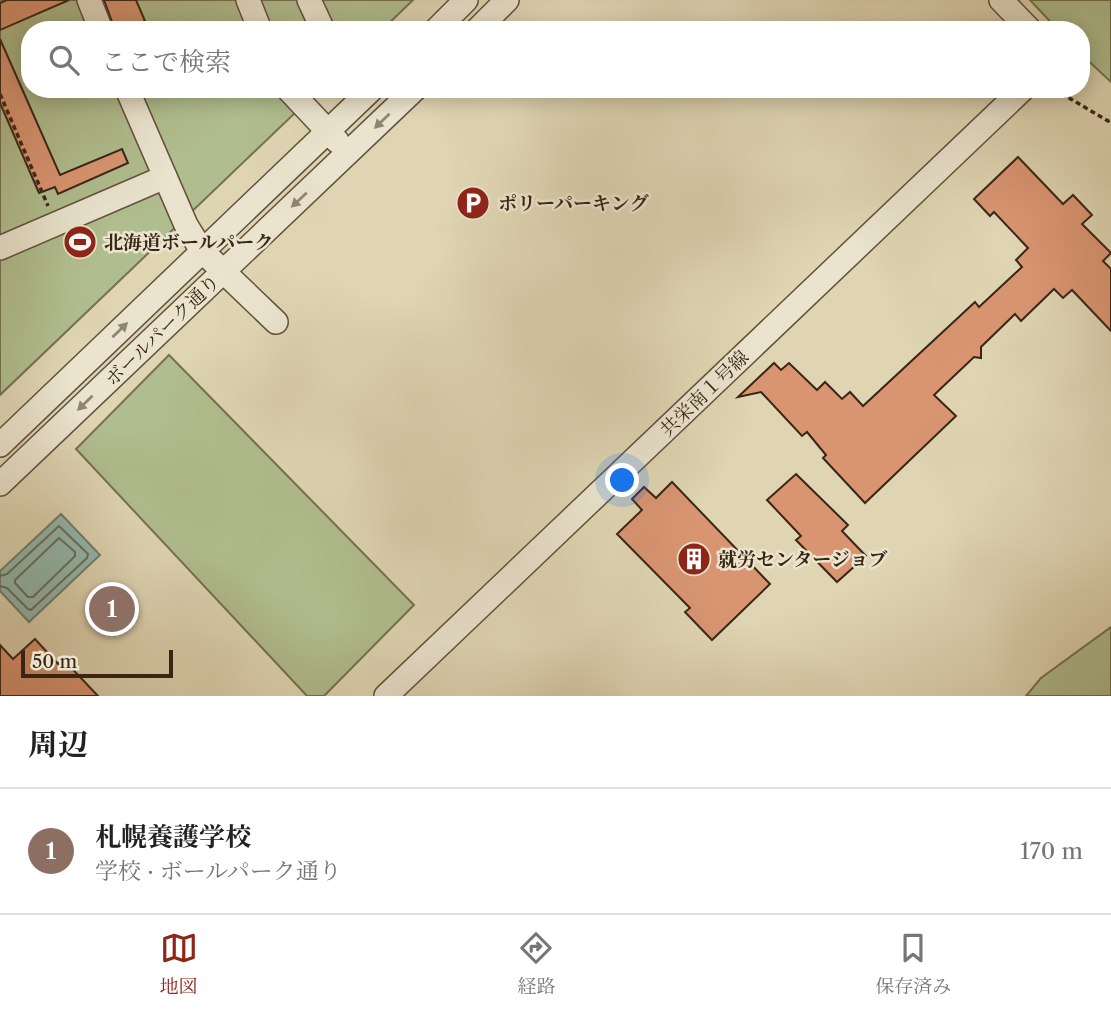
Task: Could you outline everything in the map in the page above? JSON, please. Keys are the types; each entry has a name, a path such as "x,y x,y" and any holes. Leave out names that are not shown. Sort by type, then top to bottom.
{"street":[{"path":"89,0 98,21"},
{"path":"247,0 256,21"},
{"path":"309,0 319,21"},
{"path":"445,21 466,0"},
{"path":"486,21 507,0"},
{"path":"1001,0 1021,21"},
{"path":"131,98 186,225 202,251 276,322"},
{"path":"298,98 354,149"},
{"path":"312,98 332,127"},
{"name":"ボールパーク通り","path":"0,445 363,98"},
{"name":"ボールパーク通り","path":"0,484 406,98"},
{"name":"共栄南１号線","path":"386,696 1014,98"},
{"path":"0,248 165,177"}],"path":[{"path":"0,94 56,224"},
{"path":"1069,98 1108,121 1111,120"}],"green space":[{"name":"北海道ボールパーク","path":"0,0 413,0 391,21 21,21 21,98 311,98 0,395"},
{"path":"1030,0 1111,0 1111,82 1090,62 1090,21 1050,21"},
{"path":"169,355 414,605 324,696 307,696 76,449"},
{"path":"1111,627 1111,696 1026,696 1041,678"}],"water":[{"path":"61,514 100,555 29,622 0,591 0,571"}],"building":[{"path":"7,0 69,0 0,30 0,3"},
{"path":"104,0 136,0 145,21 112,21"},
{"path":"0,39 21,87 21,98 26,98 60,175 122,149 128,163 58,194 55,187 39,193 0,103"},
{"path":"1018,157 1063,204 1073,195 1092,215 1082,224 1111,253 1103,261 1111,269 1111,331 1072,290 1063,298 1054,289 1021,321 1015,314 981,347 981,358 974,357 934,395 956,416 865,503 823,458 826,455 807,432 802,436 761,392 738,397 774,363 781,370 789,363 817,390 825,382 842,399 850,392 863,406 975,302 979,307 1022,267 1016,260 1028,248 994,212 990,216 974,199"},
{"path":"796,474 848,525 842,531 866,556 837,582 796,540 801,536 767,500"},
{"name":"就労センタージョブ","path":"672,482 770,584 712,640 685,612 690,608 617,534 642,510 632,499 644,487 656,498"},
{"path":"35,639 58,664 63,659 98,696 0,696 0,645 13,659"}],"place":[{"name":"ポリーパーキング","path":"473,203"},
{"name":"北海道ボールパーク","path":"80,242"},
{"name":"就労センタージョブ","path":"694,559"},
{"name":"札幌養護学校","path":"112,609"}]}
